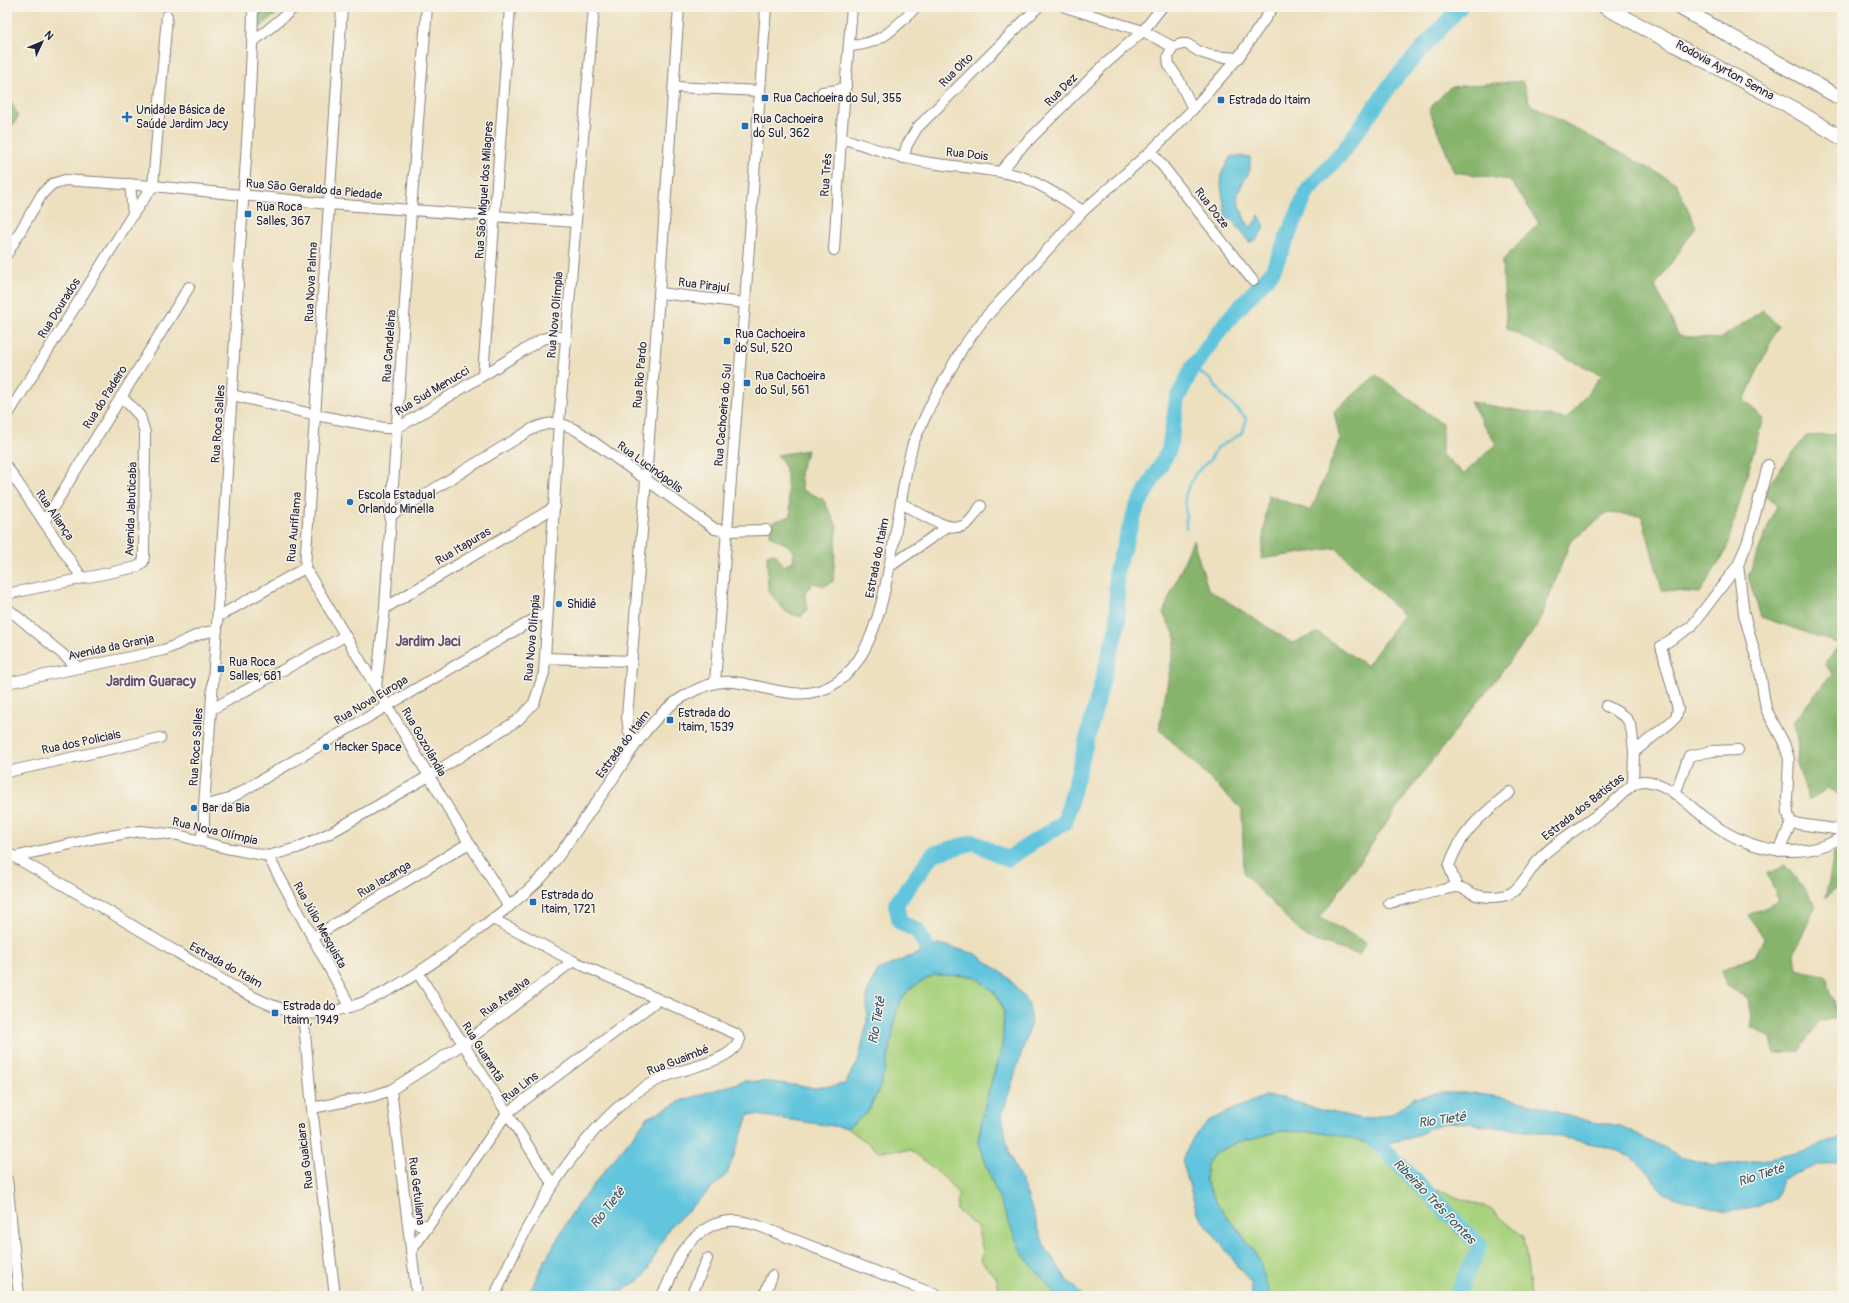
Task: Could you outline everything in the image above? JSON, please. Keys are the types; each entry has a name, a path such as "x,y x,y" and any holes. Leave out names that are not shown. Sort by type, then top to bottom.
{"highway":[{"name":"Rodovia Ayrton Senna","path":"1605,7 1784,103 1842,138"},
{"path":"1679,7 1842,99"}],"street":[{"name":"Rua Roca Salles","path":"200,841 204,828 204,806 218,616 253,42 253,7"},
{"path":"253,42 295,7"},
{"name":"Rua Nova Palma","path":"316,415 342,7"},
{"name":"Rua Candelária","path":"376,686 385,608 411,210 428,7"},
{"name":"Rua São Miguel dos Milagres","path":"483,375 510,7"},
{"name":"Rua Nova Olímpia","path":"11,855 141,831 178,835 226,848 268,856 297,848 330,833 429,776 496,735 527,712 534,703 539,691 545,658 559,422 594,7"},
{"name":"Rua Rio Pardo","path":"637,743 629,732 627,725 660,293 679,7"},
{"name":"Rua Cachoeira do Sul","path":"715,682 745,303 766,7"},
{"name":"Rua Três","path":"834,250 841,138 852,7"},
{"path":"849,46 865,45 887,35 916,7"},
{"name":"Rua Oito","path":"903,158 907,145 916,128 1038,7"},
{"path":"1065,7 1143,31 1173,47"},
{"name":"Rua Dez","path":"1001,171 1020,149 1103,66 1143,31 1162,7"},
{"name":"Estrada do Itaim","path":"11,855 230,984 273,1005 303,1013 323,1013 350,1006 380,995 418,973 509,907 545,874 637,743 651,725 672,704 686,695 715,682 736,681 774,691 802,694 827,688 836,682 861,656 873,633 879,617 907,467 913,443 931,404 951,367 984,319 1083,211 1150,151 1193,109 1238,58 1273,7"},
{"path":"153,186 167,16"},
{"path":"1193,109 1179,80 1169,65 1168,56 1173,47 1186,44 1200,52 1212,56 1238,58"},
{"path":"822,92 838,90 846,86"},
{"path":"674,87 760,91"},
{"name":"Rua Dois","path":"841,138 903,158 938,164 1001,171 1040,185 1083,211"},
{"name":"Rua Doze","path":"1150,151 1253,281"},
{"name":"Rua São Geraldo da Piedade","path":"7,254 42,194 52,184 65,180 153,186 329,204 575,222"},
{"path":"130,184 133,214"},
{"name":"Rua Dourados","path":"7,416 133,214 153,186"},
{"name":"Rua do Padeiro","path":"44,522 189,287"},
{"name":"Rua Pirajuí","path":"660,293 745,303"},
{"name":"Rua Sud Menucci","path":"232,395 316,415 384,428 396,428 542,340 552,337 566,337"},
{"name":"Avenida Jabuticaba","path":"7,594 137,567 144,560 146,447 144,424 140,416 121,396"},
{"name":"Rua Auriflama","path":"218,616 305,568 316,415"},
{"path":"390,516 532,429 546,423 559,422"},
{"name":"Rua Lucinópolis","path":"559,422 581,434 715,529 727,532"},
{"path":"1634,752 1672,722 1676,717 1678,710 1661,646 1691,627 1738,564 1748,541 1768,465"},
{"name":"Rua Aliança","path":"7,467 82,578"},
{"path":"901,503 947,527"},
{"path":"889,567 947,527 963,526 969,523 981,506"},
{"name":"Rua Itapuras","path":"385,608 555,507"},
{"path":"727,532 766,530"},
{"path":"1738,564 1744,614 1760,672 1766,709 1784,743 1789,759 1787,798 1788,814 1791,823 1780,851"},
{"name":"Rua Gozolândia","path":"305,568 469,843 509,907"},
{"path":"7,608 78,667"},
{"name":"Rua Nova Europa","path":"204,806 229,799 548,611"},
{"name":"Avenida da Granja","path":"7,683 164,650 180,644 202,632 217,631"},
{"path":"212,709 345,636"},
{"path":"545,658 631,662"},
{"path":"1606,706 1625,716 1629,720 1634,752 1633,784"},
{"name":"Rua dos Policiais","path":"7,772 160,738"},
{"path":"1675,794 1689,756 1712,751 1738,750"},
{"name":"Estrada dos Batistas","path":"1457,887 1477,896 1506,895 1513,892 1539,860 1554,846 1605,810 1633,784 1642,781 1653,783 1675,794 1706,819 1730,835 1761,847 1780,851 1804,852 1816,849 1842,837"},
{"path":"1389,903 1457,887 1449,866 1451,859 1469,827 1510,792"},
{"path":"1791,823 1842,830"},
{"name":"Rua Iacanga","path":"312,938 469,843"},
{"name":"Rua Júlio Mesquista","path":"268,856 350,1006"},
{"name":"Rua Guaimbé","path":"493,919 573,961 736,1034 740,1039 739,1043 721,1058 669,1075 647,1086 625,1101 597,1128 553,1184 513,1252 495,1296"},
{"name":"Rua Arealva","path":"312,1108 373,1096 391,1090 463,1044 573,961"},
{"name":"Rua Guarantã","path":"418,973 553,1184"},
{"name":"Rua Lins","path":"411,1251 507,1113 658,1000"},
{"name":"Rua Guaiciara","path":"303,1013 312,1108 335,1296"},
{"name":"Rua Getuliana","path":"391,1090 417,1296"},
{"path":"7,1180 19,1296"},
{"path":"407,1217 418,1225 429,1225"},
{"path":"661,1296 678,1258 690,1242 713,1226 727,1221 740,1221 759,1226 939,1296"},
{"path":"691,1296 707,1259"},
{"path":"764,1296 772,1276"}],"green space":[{"path":"258,7 284,7 257,30"},
{"path":"1522,81 1530,104 1676,183 1696,227 1655,286 1679,336 1720,339 1763,310 1778,326 1744,400 1763,418 1726,550 1700,593 1662,590 1642,516 1607,513 1570,542 1539,624 1411,788 1320,918 1366,942 1359,955 1306,938 1244,874 1242,810 1159,729 1176,637 1163,613 1193,540 1208,589 1292,643 1318,633 1367,666 1403,615 1336,548 1261,559 1268,495 1311,511 1340,439 1334,412 1376,375 1442,423 1442,455 1464,474 1496,444 1470,402 1567,419 1602,375 1507,329 1502,261 1539,223 1510,180 1454,172 1429,109 1450,87"},
{"path":"7,91 18,117 14,124 7,129"},
{"path":"1842,434 1842,797 1828,788 1809,800 1797,763 1798,738 1793,722 1832,674 1825,663 1840,644 1761,617 1748,577 1777,505 1762,493 1806,436"},
{"path":"808,450 800,470 802,490 823,499 837,526 833,581 825,586 813,583 805,593 807,610 801,617 786,612 768,591 767,555 775,553 784,566 794,560 789,546 770,535 772,522 791,516 784,464 777,455"},
{"path":"1842,847 1842,881 1826,898 1834,853"},
{"path":"1785,865 1816,904 1794,954 1796,969 1826,976 1839,1018 1819,1021 1799,1051 1775,1054 1771,1039 1752,1027 1748,999 1727,986 1722,970 1755,956 1764,938 1748,915 1779,901 1767,873"},
{"path":"934,975 974,976 996,994 1004,1012 1002,1047 987,1096 978,1140 995,1189 1021,1252 1057,1296 1000,1296 997,1279 980,1260 983,1251 977,1227 956,1210 959,1195 945,1178 911,1150 879,1151 847,1128 868,1112 880,1087 889,1054 898,1006 909,989"},
{"path":"1281,1131 1323,1132 1375,1145 1424,1186 1488,1208 1524,1238 1531,1296 1268,1296 1269,1293 1238,1229 1218,1207 1205,1179 1207,1164 1215,1153 1238,1142"}],"water":[{"path":"1231,156 1250,157 1250,170 1240,188 1237,198 1245,220 1251,228 1259,215 1265,227 1256,240 1249,242 1233,221 1226,218 1221,185 1222,172"},
{"name":"Rio Tietê","path":"940,944 976,954 1008,977 1029,1004 1031,1023 1002,1115 1009,1153 1027,1195 1044,1245 1065,1277 1083,1296 1057,1296 1021,1252 995,1189 978,1140 987,1096 1002,1047 1004,1012 996,994 974,976 934,975 909,989 898,1006 889,1054 880,1087 868,1112 847,1128 749,1114 727,1174 669,1228 644,1277 613,1296 528,1296 543,1264 575,1208 647,1118 683,1100 744,1081 772,1082 815,1088 845,1084 858,1062 867,1023 867,994 878,970"},
{"name":"Rio Tietê","path":"1440,1093 1473,1093 1506,1098 1546,1108 1591,1122 1621,1126 1683,1157 1713,1166 1774,1158 1806,1150 1842,1137 1842,1161 1813,1167 1783,1179 1775,1198 1759,1206 1726,1211 1687,1201 1661,1191 1648,1172 1631,1156 1603,1146 1545,1134 1477,1124 1446,1122 1411,1138 1375,1145 1323,1132 1281,1131 1238,1142 1215,1153 1207,1164 1205,1179 1219,1207 1238,1229 1260,1261 1269,1293 1268,1296 1251,1296 1250,1282 1197,1212 1182,1160 1194,1136 1210,1120 1265,1096 1283,1098 1321,1110 1363,1119 1394,1113 1414,1098"}],"waterway":[{"path":"931,958 918,931 900,922 896,904 933,854 974,842 1007,859 1065,822 1118,622 1116,571 1136,509 1169,450 1177,399 1193,367 1227,321 1272,272 1308,190 1341,154 1394,80 1460,7"},
{"path":"1186,528 1185,495 1195,474 1209,461 1217,448 1241,434 1246,418 1225,398 1211,380 1193,367"},
{"name":"Ribeirão Três Pontes","path":"1369,1134 1480,1246 1456,1296"}],"place":[{"name":"Rua Cachoeira do Sul, 355","path":"765,98"},
{"name":"Estrada do Itaim","path":"1221,100"},
{"name":"Unidade Básica de Saúde Jardim Jacy","path":"127,117"},
{"name":"Rua Cachoeira do Sul, 362","path":"745,126"},
{"name":"Rua Roca Salles, 367","path":"248,214"},
{"name":"Rua Cachoeira do Sul, 520","path":"727,341"},
{"name":"Rua Cachoeira do Sul, 561","path":"747,383"},
{"name":"Escola Estadual Orlando Minella","path":"350,502"},
{"name":"Shidiê","path":"559,604"},
{"name":"Rua Roca Salles, 681","path":"221,669"},
{"name":"Estrada do Itaim, 1539","path":"670,720"},
{"name":"Hacker Space","path":"326,747"},
{"name":"Bar da Bia","path":"194,808"},
{"name":"Estrada do Itaim, 1721","path":"533,902"},
{"name":"Estrada do Itaim, 1949","path":"275,1013"}],"district":[{"name":"Jardim Jaci","path":"428,641"},
{"name":"Jardim Guaracy","path":"151,681"}]}
